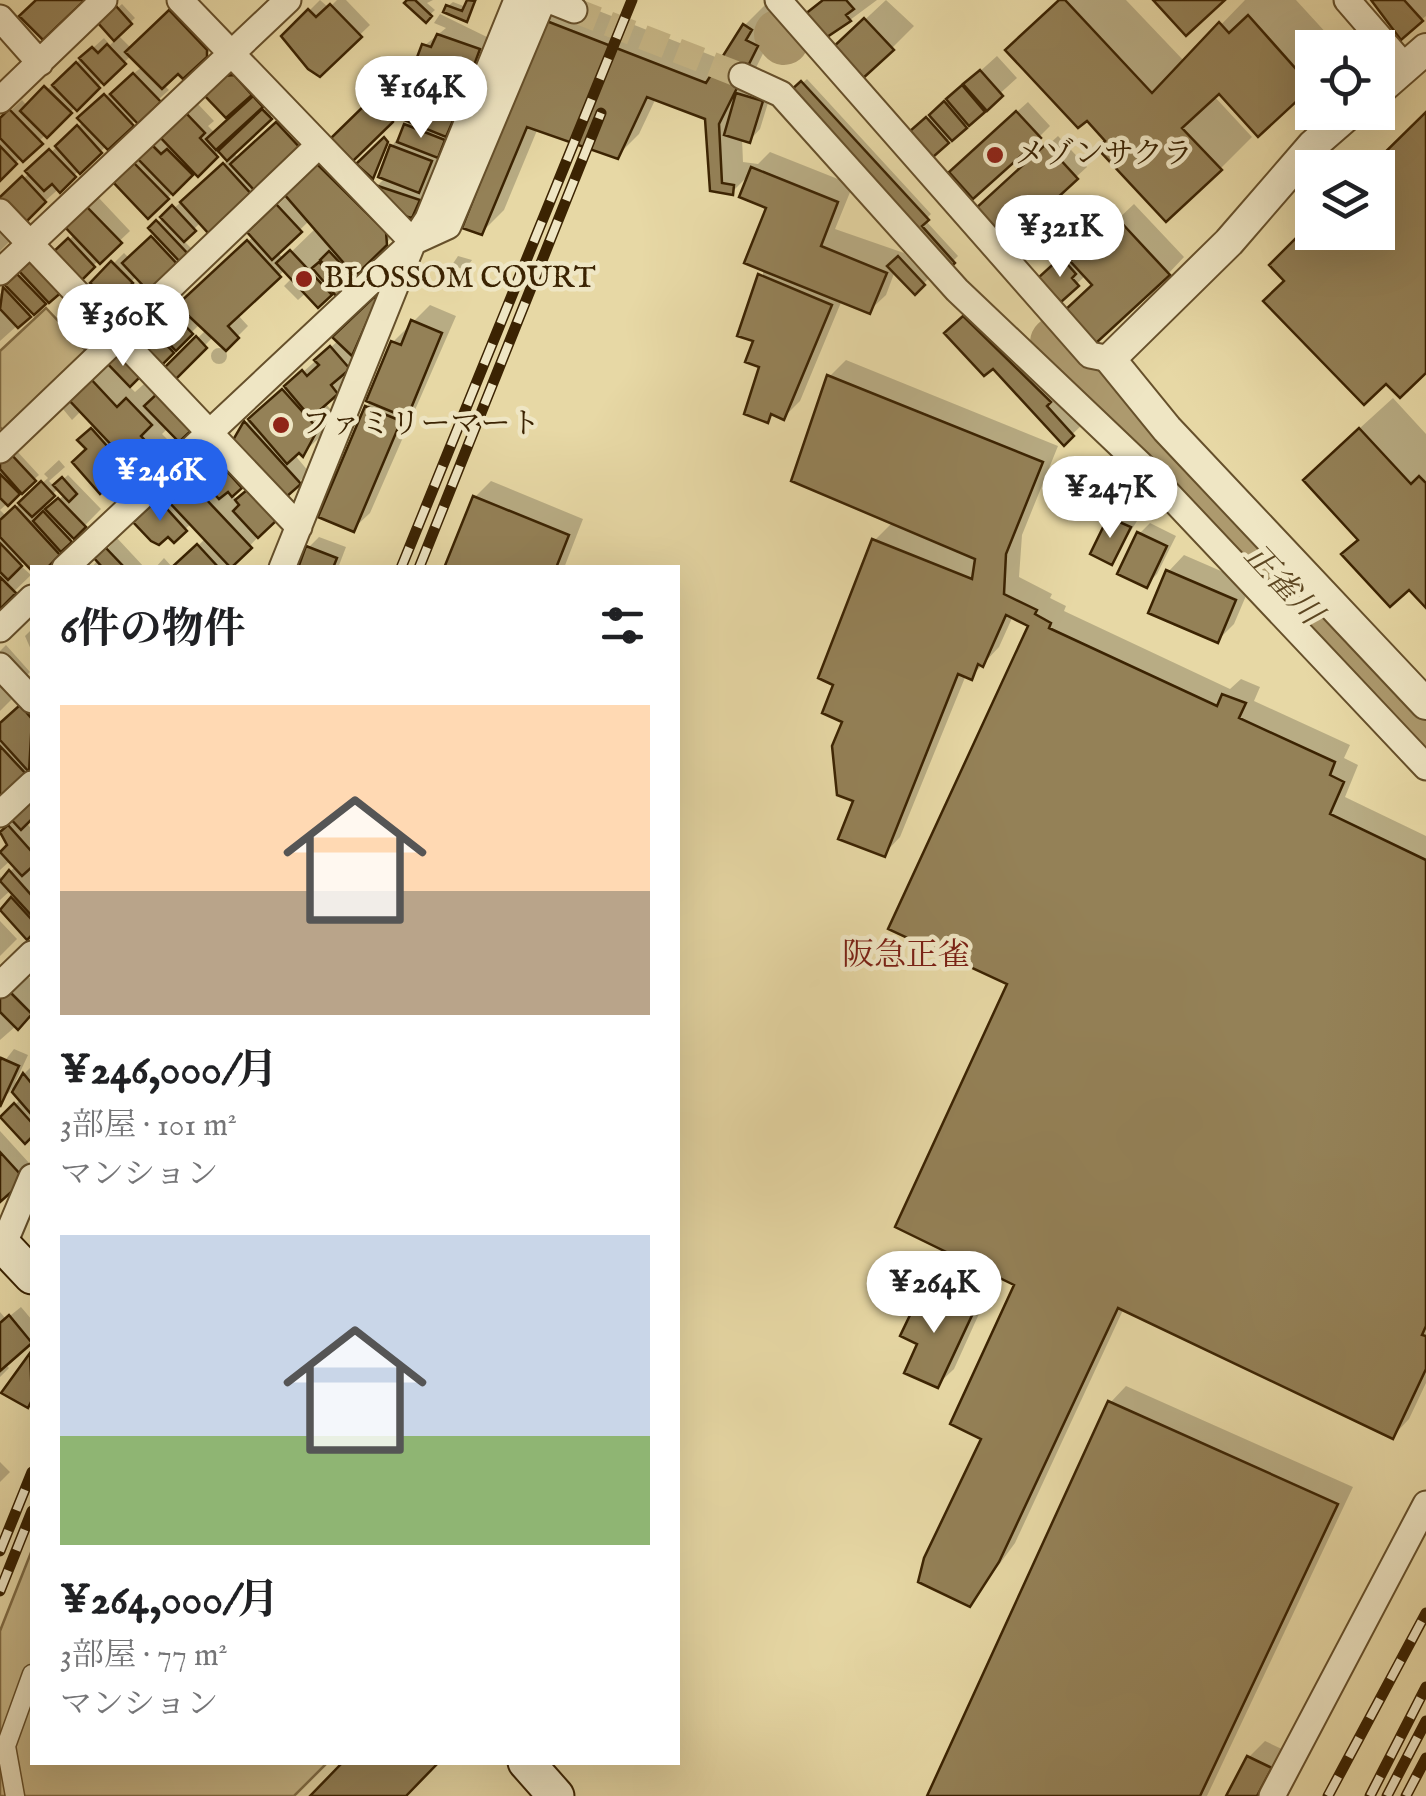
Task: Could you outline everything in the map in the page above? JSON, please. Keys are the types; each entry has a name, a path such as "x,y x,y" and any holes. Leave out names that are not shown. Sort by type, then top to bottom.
{"main road":[{"path":"1,1247 30,1274"},
{"path":"529,1765 556,1796"}],"street":[{"path":"0,100 104,0"},
{"path":"180,0 412,242"},
{"path":"0,272 288,0"},
{"path":"68,565 412,242 428,219 517,0"},
{"path":"264,565 291,547 412,242 448,226 546,0 574,10"},
{"path":"1347,0 1416,58 1395,76"},
{"path":"789,4 1090,355 1087,375 1426,767"},
{"path":"0,18 40,63"},
{"path":"742,76 782,94 956,290 1167,429 1426,704"},
{"path":"1087,375 1229,242 1313,145 1331,130"},
{"path":"0,450 319,146"},
{"path":"0,212 208,433 291,547"},
{"path":"0,628 30,600"},
{"path":"0,666 30,698"},
{"path":"0,814 30,786"},
{"path":"0,985 30,956"},
{"path":"1,1247 30,1182"},
{"path":"1272,1796 1426,1504"},
{"path":"15,1796 6,1746 30,1680"}],"shaded area":[{"path":"46,308 90,355 6,434 0,427 0,351"},
{"path":"30,1555 30,1765 325,1765 294,1796 0,1796 0,1631"}],"building":[{"path":"36,0 85,0 43,40 19,16"},
{"path":"415,0 432,16 426,23 404,3"},
{"path":"467,0 475,1 467,22 443,12 446,5 462,11"},
{"path":"823,0 846,0 854,9 846,15 851,21 824,39 804,15"},
{"path":"1059,0 1065,0 1152,93 1219,22 1229,33 1248,15 1295,68 1295,103 1258,137 1219,94 1182,128 1222,170 1166,222 1097,148 1105,141 1087,121 1078,128 1005,50"},
{"path":"1153,0 1225,0 1186,36"},
{"path":"1371,0 1404,0 1423,21 1401,40"},
{"path":"330,4 362,37 320,77 308,69 281,36 308,9 316,17"},
{"path":"116,6 132,24 114,41 98,23"},
{"path":"169,10 207,50 207,57 183,79 178,74 162,89 125,52"},
{"path":"864,18 894,50 860,81 830,50"},
{"path":"544,20 706,83 743,24 752,30 746,40 758,46 719,124 722,183 734,185 733,195 710,191 705,119 647,97 618,159 527,127 482,235 462,228"},
{"path":"437,34 480,49 469,79 416,60 422,44 431,47"},
{"path":"107,44 126,64 104,85 79,58 92,47 98,53"},
{"path":"408,60 467,82 463,95 397,69"},
{"path":"76,62 100,88 77,111 52,85"},
{"path":"980,70 1003,96 987,111 963,84"},
{"path":"133,73 161,102 138,124 110,94"},
{"path":"234,75 252,95 226,118 204,95 224,76"},
{"path":"403,75 462,97 456,112 397,91"},
{"path":"801,81 929,220 922,226 955,263 951,267 790,91"},
{"path":"962,85 985,112 969,126 946,99"},
{"path":"44,86 72,113 47,138 20,111"},
{"path":"396,92 455,116 446,137 397,117 399,111 390,107"},
{"path":"736,93 763,101 750,143 724,135"},
{"path":"104,94 134,126 108,150 77,118"},
{"path":"253,96 263,107 216,150 206,139"},
{"path":"374,96 393,115 393,122 353,161 331,138"},
{"path":"944,101 967,128 952,141 929,115"},
{"path":"9,109 43,144 23,162 0,138 0,118"},
{"path":"262,109 272,119 227,161 218,151"},
{"name":"メゾンサクラ","path":"1016,111 1041,138 973,199 949,172"},
{"path":"185,112 205,133 200,138 218,157 198,177 159,136"},
{"path":"1426,112 1426,373 1400,398 1386,384 1364,405 1263,301 1284,281 1269,265 1295,239 1295,250 1395,250 1395,150 1387,150"},
{"path":"926,117 949,143 933,157 910,131"},
{"path":"276,122 302,150 255,191 230,164"},
{"path":"404,124 445,140 438,158 397,142"},
{"path":"77,125 102,153 80,174 55,146"},
{"path":"384,137 388,142 373,179 356,164"},
{"path":"1046,144 1078,179 1007,244 975,209"},
{"path":"152,145 161,154 167,149 193,175 173,195 138,159"},
{"path":"390,145 432,161 419,193 378,177"},
{"path":"0,146 17,164 0,181"},
{"path":"49,149 76,177 60,193 52,184 44,191 25,171"},
{"path":"134,163 169,199 148,219 113,182"},
{"path":"223,163 253,196 209,234 180,202"},
{"path":"317,164 386,232 387,245 355,276 284,194"},
{"path":"751,167 838,202 821,246 887,273 870,314 744,263 766,208 739,197"},
{"path":"22,176 46,202 25,223 0,197"},
{"path":"375,185 420,200 412,218 404,216"},
{"path":"276,204 302,232 272,260 247,232"},
{"path":"172,205 196,231 184,242 160,217"},
{"path":"86,206 122,243 100,264 64,226"},
{"path":"1117,218 1170,275 1095,344 1064,311 1092,285 1070,261"},
{"path":"156,220 190,256 182,264 148,228"},
{"path":"151,236 179,266 150,293 122,263"},
{"path":"68,238 95,267 79,283 51,254"},
{"path":"247,240 281,277 228,326 239,338 226,351 177,305"},
{"name":"BLOSSOM COURT","path":"290,250 332,295 318,308 276,263"},
{"path":"329,251 356,280 346,289 320,260"},
{"path":"898,256 925,285 915,295 887,266"},
{"path":"1061,257 1076,274 1072,278 1079,286 1061,302 1038,278"},
{"path":"33,259 63,291 49,303 19,271"},
{"path":"111,261 133,283 106,309 98,301 104,296 90,283"},
{"path":"319,262 344,290 337,297 312,268"},
{"path":"17,274 46,304 34,315 5,285"},
{"path":"758,274 832,305 784,420 771,414 768,423 744,414 759,367 745,362 753,341 737,336"},
{"path":"3,287 31,317 18,328 0,309"},
{"path":"137,288 147,299 117,326 107,315"},
{"path":"374,297 377,299 352,356 332,337"},
{"path":"167,307 193,334 176,351 150,323"},
{"path":"963,316 1051,402 1047,406 1074,436 1064,446 993,369 984,376 944,333"},
{"path":"411,320 442,333 407,418 366,401 391,341 401,345"},
{"path":"148,325 174,353 158,369 131,341"},
{"path":"196,336 207,348 171,384 160,372"},
{"path":"330,346 350,369 331,385 338,394 311,418 284,386 302,370 307,376 319,365 314,360"},
{"path":"117,351 141,376 130,387 105,361"},
{"path":"827,375 1043,462 1006,554 1004,594 1037,610 1035,614 1051,623 1049,628 1217,706 1222,694 1246,703 1239,718 1335,762 1330,775 1344,782 1330,814 1426,860 1426,1326 1422,1335 1426,1336 1426,1369 1393,1439 1118,1308 999,1562 970,1607 918,1582 924,1558 981,1439 950,1424 1014,1285 895,1227 1007,984 888,929 1028,626 1006,615 983,667 978,664 972,680 958,674 885,857 838,839 853,801 837,795 832,746 842,722 822,713 833,685 818,678 872,539 972,579 975,559 791,481"},
{"path":"89,377 117,407 126,398 152,425 141,436 152,448 148,452 153,457 137,472 67,398"},
{"path":"282,389 318,429 303,457 299,453 287,464 248,419"},
{"path":"160,391 194,428 179,442 144,406"},
{"path":"365,406 401,421 354,532 318,517"},
{"path":"244,421 301,484 285,498 233,440"},
{"path":"91,428 123,464 113,474 117,479 100,494 72,462 86,449 77,440"},
{"path":"1359,428 1411,484 1419,476 1426,483 1426,608 1409,590 1390,607 1341,554 1358,540 1303,480"},
{"path":"9,452 36,481 22,494 0,469 0,461"},
{"path":"212,455 242,488 232,497 228,492 219,499 194,472"},
{"path":"0,474 20,494 8,506 0,498"},
{"path":"62,477 77,494 69,502 53,485"},
{"path":"188,480 252,548 234,565 228,565 167,500"},
{"path":"41,481 55,496 32,517 18,503"},
{"path":"247,490 276,521 258,538 233,511 239,505 235,500"},
{"path":"473,496 569,535 557,565 445,565"},
{"path":"58,498 86,527 74,539 45,509"},
{"path":"158,499 187,531 174,543 168,537 159,545 151,541 133,522"},
{"path":"15,506 60,555 50,565 30,565 30,569 0,537 0,520"},
{"path":"43,511 72,542 61,552 33,521"},
{"path":"1108,517 1131,527 1112,565 1090,554"},
{"path":"1137,532 1167,546 1147,588 1117,574"},
{"path":"0,543 22,566 8,580 0,572"},
{"path":"197,544 216,565 174,565"},
{"path":"306,546 337,558 334,565 299,565"},
{"path":"105,547 122,565 100,565 94,558"},
{"path":"1166,570 1236,600 1218,643 1148,613"},
{"path":"0,577 16,593 0,609"},
{"path":"20,705 30,717 29,772 0,740 0,723"},
{"path":"0,746 26,774 0,798"},
{"path":"30,794 30,821 21,830 8,816"},
{"path":"8,825 30,850 30,869 22,876 0,852 7,845 0,832"},
{"path":"9,870 30,894 30,914 0,881"},
{"path":"11,897 30,918 27,940 0,910"},
{"path":"8,990 30,1012 18,1030 0,1012 0,998"},
{"path":"1,1058 19,1066 0,1107 0,1061"},
{"path":"23,1073 30,1082 30,1113 12,1092"},
{"path":"14,1103 30,1121 30,1139 25,1144 0,1117"},
{"path":"0,1152 21,1175 18,1186 0,1202"},
{"path":"923,1288 974,1311 938,1388 904,1373 917,1344 900,1336"},
{"path":"9,1315 30,1345 0,1371 0,1323"},
{"path":"30,1353 28,1408 1,1393"},
{"path":"1108,1401 1338,1504 1200,1796 927,1796"},
{"path":"1247,1756 1272,1768 1257,1796 1226,1796"},
{"path":"340,1765 436,1765 406,1796 310,1796"}],"waterway":[{"name":"正雀川","path":"779,34 784,40"},
{"name":"正雀川","path":"1055,342 1426,740"}],"tunnel":[{"path":"574,10 742,76"}],"railway":[{"path":"402,565 632,0"},
{"path":"420,565 601,113"},
{"path":"0,1551 30,1477"},
{"path":"0,1591 30,1516"},
{"path":"1328,1796 1426,1613"},
{"path":"1370,1796 1426,1687"},
{"path":"1387,1796 1426,1721"},
{"path":"1406,1796 1426,1758"}],"place":[{"name":"メゾンサクラ","path":"995,155"},
{"name":"BLOSSOM COURT","path":"304,279"},
{"name":"ファミリーマート","path":"281,425"}],"district":[{"name":"阪急正雀","path":"906,956"}]}
